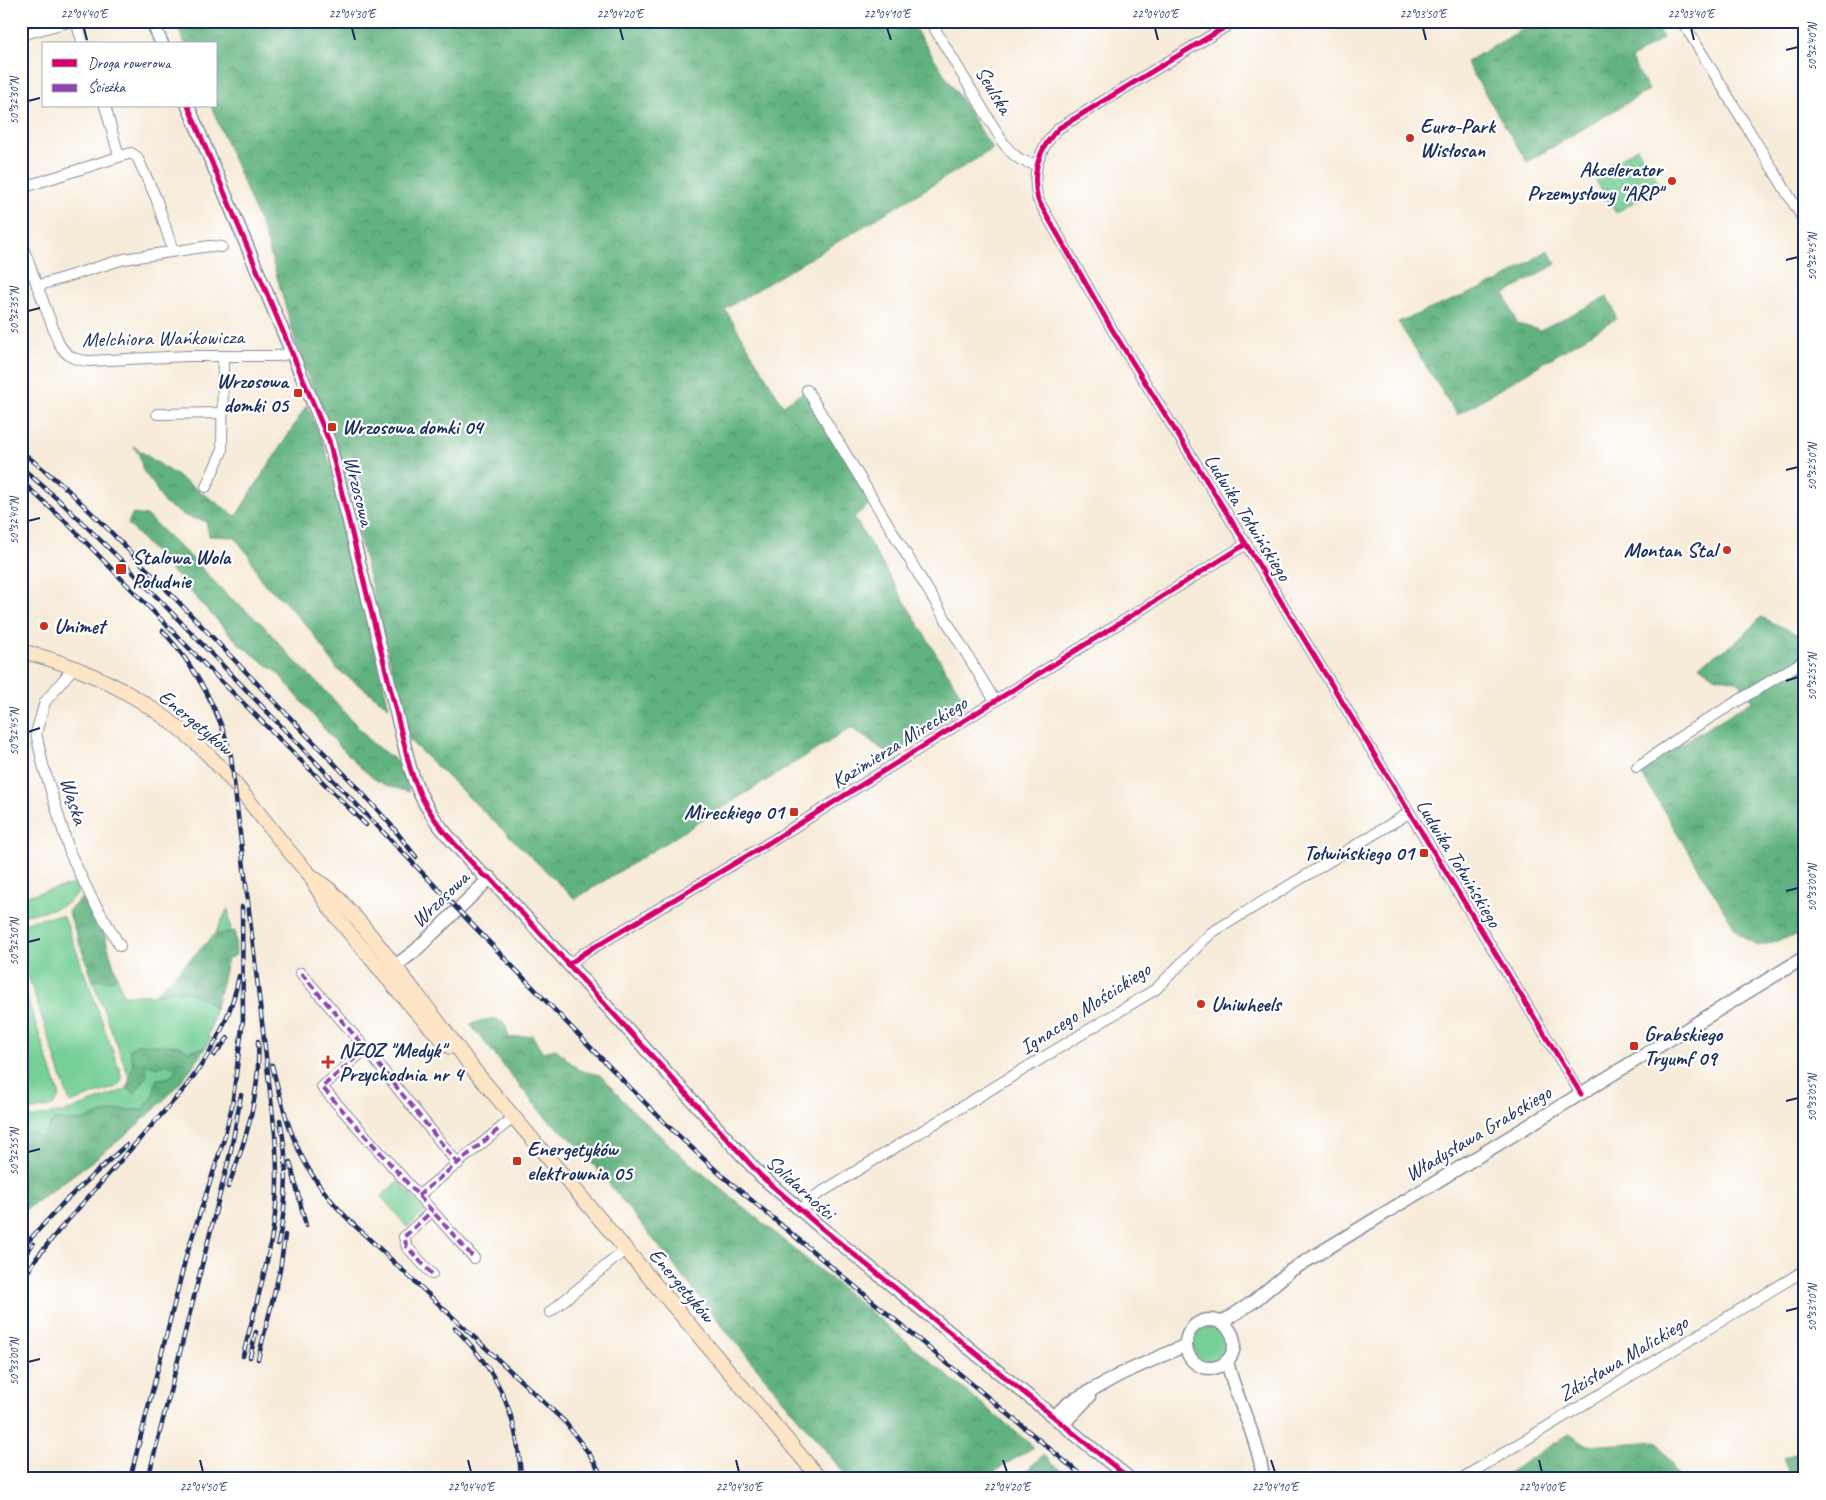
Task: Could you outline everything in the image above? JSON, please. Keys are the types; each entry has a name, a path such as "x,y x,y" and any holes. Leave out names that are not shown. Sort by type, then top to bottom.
{"main road":[{"name":"Energetyków","path":"21,651 74,667 116,686 158,713 199,745 219,766 309,874 328,906 402,996 430,1028 473,1069"},
{"name":"Energetyków","path":"309,874 333,893 395,966 440,1022 473,1069 820,1479"}],"street":[{"path":"21,35 74,21 82,42"},
{"path":"152,21 161,42"},
{"name":"Seulska","path":"930,21 1004,144 1018,159 1036,164"},
{"name":"Ludwika Tołwińskiego","path":"1235,21 1059,128 1046,143 1036,164 1036,190 1044,212 1113,331 1246,544 1581,1094"},
{"path":"1682,21 1805,222"},
{"path":"106,108 119,156"},
{"name":"Wrzosowa","path":"189,108 318,411 333,453 410,768 417,788 425,806 438,825 484,875 490,878 415,951 395,966"},
{"path":"21,188 131,153 137,157 156,198 173,251"},
{"name":"Melchiora Wańkowicza","path":"21,242 59,344 64,352 75,360 277,356 292,353"},
{"path":"37,286 124,259 210,246 222,247"},
{"path":"206,487 222,451 223,356"},
{"path":"807,390 995,701"},
{"path":"156,414 223,413"},
{"name":"Kazimierza Mireckiego","path":"568,965 583,954 707,881 1246,544"},
{"path":"1637,767 1690,730 1805,660"},
{"name":"Wąska","path":"74,667 44,702 36,733 43,765 70,853 87,889 120,946"},
{"name":"Ignacego Mościckiego","path":"800,1211 815,1196 1156,989 1211,933 1409,812"},
{"name":"Solidarności","path":"490,878 760,1176 800,1211 1130,1479"},
{"path":"360,946 395,966 402,996"},
{"name":"Władysława Grabskiego","path":"1226,1327 1252,1302 1290,1271 1805,957"},
{"path":"302,973 458,1164"},
{"path":"366,1049 322,1087 474,1258"},
{"path":"418,1196 514,1117"},
{"path":"432,1211 404,1237 407,1247 432,1274"},
{"path":"550,1312 625,1250"},
{"name":"Zdzisława Malickiego","path":"1461,1479 1805,1270"},
{"path":"1214,1321 1226,1327 1234,1339 1232,1354 1222,1364 1201,1367 1188,1351 1190,1332 1200,1322 1214,1321"},
{"path":"1059,1420 1070,1402 1121,1374 1150,1361 1188,1351"},
{"path":"1222,1364 1250,1426 1258,1452 1263,1479"}],"green space":[{"path":"175,21 910,21 993,149 725,309 783,405 807,390 874,501 854,517 967,705 892,756 851,728 575,899 410,741 338,452 301,361 265,235 212,108 218,108 218,42 184,42"},
{"path":"1537,21 1652,21 1663,38 1631,59 1649,90 1527,162 1466,62"},
{"path":"1637,148 1661,186 1616,213 1593,176"},
{"path":"1548,250 1556,264 1505,294 1517,324 1540,330 1607,297 1614,310 1616,319 1457,415 1398,322 1500,281"},
{"path":"307,405 330,464 389,707 337,669 312,632 282,599 262,582 248,554 234,537 209,536 206,521 187,517 164,503 154,485 143,471 139,454 133,446 236,516"},
{"path":"132,514 147,516 198,564 226,594 261,623 292,658 327,692 373,744 400,763 409,792 374,779 358,765 332,738 277,672 240,645 128,524"},
{"path":"1761,617 1799,635 1805,635 1805,933 1758,946 1738,933 1639,770 1753,700 1739,682 1714,676 1699,665 1736,642"},
{"path":"75,884 80,891 66,904 21,916 21,897"},
{"path":"85,895 98,914 117,976 111,981 99,979 93,981 68,911"},
{"path":"228,908 231,932 213,936 215,934"},
{"path":"62,916 65,919 122,1077 121,1082 116,1087 70,1103 21,954 21,923"},
{"path":"235,931 236,955 228,959 215,1010 203,999 192,993 175,991 155,994 213,936"},
{"path":"117,976 123,995 164,994 183,991 199,996 208,1002 215,1010 208,1037 211,1038 205,1048 188,1051 180,1046 150,1045 133,1062 130,1079 93,982 99,979 111,981"},
{"path":"21,980 60,1096 53,1106 29,1111 30,1118 68,1111 127,1089 135,1093 140,1084 144,1063 168,1064 177,1069 169,1078 157,1079 152,1098 142,1110 119,1110 103,1113 81,1121 54,1120 41,1138 32,1132 21,1133"},
{"path":"494,1018 505,1024 509,1038 532,1035 542,1052 556,1049 579,1070 600,1075 630,1108 684,1158 1034,1447 982,1479 849,1479 727,1332 578,1145 544,1116 470,1024"},
{"path":"138,1044 180,1046 188,1051 205,1048 188,1073 145,1118 96,1158 21,1213 21,1133 32,1132 41,1138 54,1120 81,1121 103,1113 119,1110 142,1110 152,1098 157,1079 169,1078 176,1069 168,1064 156,1068 145,1063 147,1075 135,1093 127,1089 133,1062 129,1050"},
{"path":"399,1181 425,1212 407,1227 381,1196"},
{"path":"1210,1328 1217,1329 1222,1333 1226,1338 1226,1352 1222,1357 1217,1361 1210,1362 1203,1361 1198,1357 1194,1352 1193,1345 1194,1338 1198,1333 1203,1329"},
{"path":"1569,1434 1588,1446 1657,1441 1680,1479 1499,1479"},
{"path":"1805,1450 1805,1479 1792,1479 1783,1458"},
{"path":"1043,1455 1070,1479 1019,1478"}],"railway":[{"path":"21,451 67,489 109,530 354,784 391,825 416,857"},
{"path":"21,467 120,559 667,1125 720,1174 1086,1479"},
{"path":"21,481 68,524 217,677 366,825"},
{"path":"163,631 185,659 213,705 231,756 275,1134 277,1188 274,1225 267,1263 243,1356"},
{"path":"130,1479 187,1253 224,1139 232,1106 243,1020 242,907"},
{"path":"21,1282 38,1256 60,1229 194,1076 219,1036 231,1007 239,976"},
{"path":"214,1055 228,1038"},
{"path":"228,1187 241,1152 255,1098 258,1041"},
{"path":"272,1065 291,1132 308,1168 320,1186 351,1222 565,1422 590,1455 604,1479"},
{"path":"148,1479 231,1150 241,1095"},
{"path":"278,1244 286,1183 285,1151 280,1120"},
{"path":"21,1249 65,1201 126,1145"},
{"path":"290,1162 306,1226"},
{"path":"258,1359 280,1270 285,1235"},
{"path":"21,1260 33,1244"},
{"path":"455,1328 484,1362 504,1397 516,1435 521,1479"},
{"path":"250,1357 256,1332"}],"marked path":[{"path":"301,973 366,1049 458,1164"},
{"path":"366,1049 322,1087 474,1258"},
{"path":"418,1196 500,1128"},
{"path":"432,1211 404,1237 407,1247 432,1274"}],"cycle path":[{"path":"1235,21 1059,128 1046,144 1038,161 1035,180 1038,200 1113,331 1246,544 1581,1094"},
{"path":"189,108 329,441 410,768 416,785 431,814 460,850 483,875 490,878 761,1176 819,1226 1130,1479"},
{"path":"568,965 583,954 767,844 1246,544"}],"place":[{"name":"Euro-Park Wisłosan","path":"1410,138"},
{"name":"Akcelerator Przemysłowy \"ARP\"","path":"1672,181"},
{"name":"Wrzosowa domki 05","path":"298,393"},
{"name":"Wrzosowa domki 04","path":"332,427"},
{"name":"Montan Stal","path":"1727,550"},
{"name":"Stalowa Wola Południe","path":"121,569"},
{"name":"Unimet","path":"44,626"},
{"name":"Mireckiego 01","path":"794,812"},
{"name":"Tołwińskiego 01","path":"1424,853"},
{"name":"Uniwheels","path":"1201,1004"},
{"name":"Grabskiego Tryumf 09","path":"1634,1046"},
{"name":"NZOZ \"Medyk\" Przychodnia nr 4","path":"328,1062"},
{"name":"Energetyków elektrownia 05","path":"517,1161"}]}
